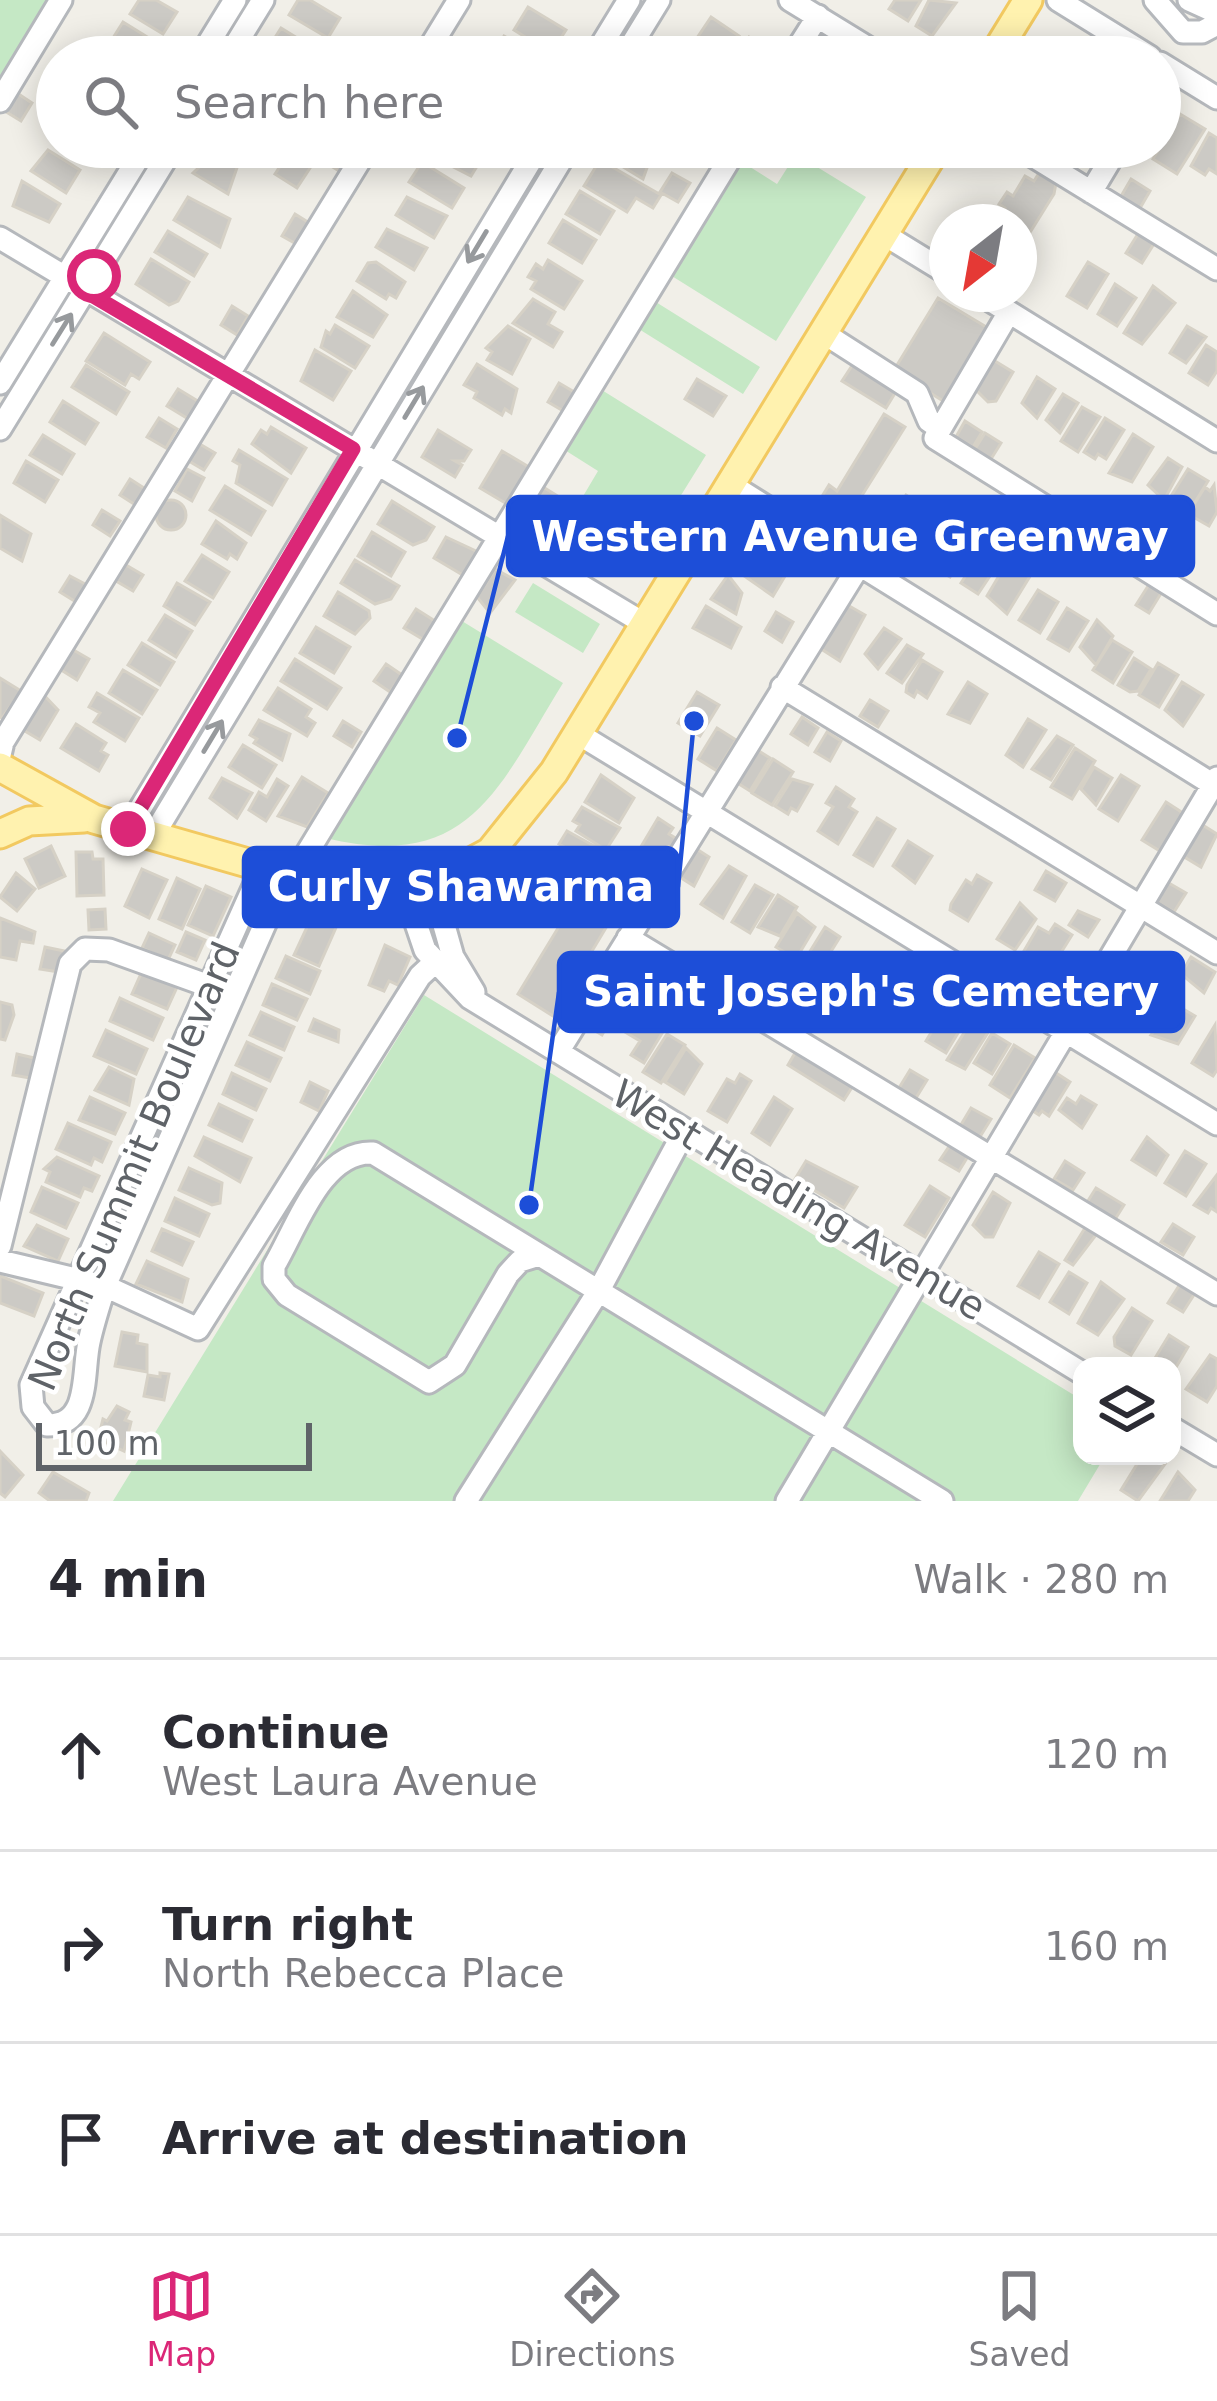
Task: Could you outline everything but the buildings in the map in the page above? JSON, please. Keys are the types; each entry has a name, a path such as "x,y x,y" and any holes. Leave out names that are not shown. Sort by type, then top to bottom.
{"main road":[{"path":"1006,36 1028,0"},
{"path":"0,767 94,819 281,872 378,892 417,886 472,864 509,834 578,733 925,168"},
{"path":"0,834 52,817 94,819"}],"street":[{"path":"39,36 61,0"},
{"path":"213,36 235,0"},
{"path":"241,36 263,0"},
{"path":"437,36 459,0"},
{"path":"607,36 628,0"},
{"path":"637,36 659,0"},
{"path":"790,0 850,36"},
{"path":"1058,0 1112,36"},
{"path":"1155,0 1183,32 1202,32 1217,24"},
{"path":"1189,0 1211,10 1217,0"},
{"path":"805,36 818,16"},
{"path":"0,101 36,41"},
{"path":"1181,79 1217,98"},
{"path":"0,383 132,168"},
{"path":"0,429 160,168"},
{"path":"0,755 3,742 355,168"},
{"path":"141,833 353,449 525,168"},
{"path":"141,833 556,168"},
{"name":"North Summit Boulevard","path":"221,991 105,1286 88,1345 79,1408 63,1424 47,1426 33,1407 31,1385 221,991 281,872 500,535 724,168"},
{"path":"1052,168 1217,269"},
{"path":"1091,192 1105,168"},
{"path":"885,235 929,262"},
{"path":"0,238 645,624"},
{"path":"1217,441 1009,312 935,438 1217,614"},
{"path":"825,334 917,393 929,421 939,428"},
{"path":"730,485 1216,783 787,1501"},
{"path":"558,1052 859,566"},
{"path":"782,687 1217,953"},
{"path":"578,733 1217,1124"},
{"name":"West Heading Avenue","path":"417,886 434,963 462,992 1073,1368"},
{"name":"West Heading Avenue","path":"417,886 460,972 483,1001 517,1027"},
{"path":"628,938 1217,1294"},
{"path":"0,1246 70,964 85,949 109,950 221,991"},
{"path":"0,1262 105,1286 198,1329 420,976 434,963"},
{"path":"466,1501 598,1292 685,1130"},
{"path":"538,1255 520,1261 508,1274 455,1365 429,1382 287,1295 274,1279 274,1266 337,1161 356,1152 383,1157 942,1501"},
{"path":"1181,1433 1217,1455"}],"green space":[{"path":"0,0 51,0 0,83"},
{"path":"734,168 752,168 777,184 787,168 819,168 866,197 776,341 667,273"},
{"path":"651,299 760,367 743,394 634,326"},
{"path":"597,387 706,455 652,542 582,498 598,471 560,447"},
{"path":"533,583 600,624 583,653 515,612"},
{"path":"457,618 563,683 540,722 497,788 447,832 414,843 374,845 325,838"},
{"path":"424,995 1073,1394 1073,1465 1100,1465 1078,1501 113,1501"}],"place":[{"name":"Curly Shawarma","path":"694,721"},
{"name":"Western Avenue Greenway","path":"457,738"},
{"name":"Saint Joseph's Cemetery","path":"529,1205"}],"route":[{"path":"94,276 85,291 353,449 128,829"}]}
